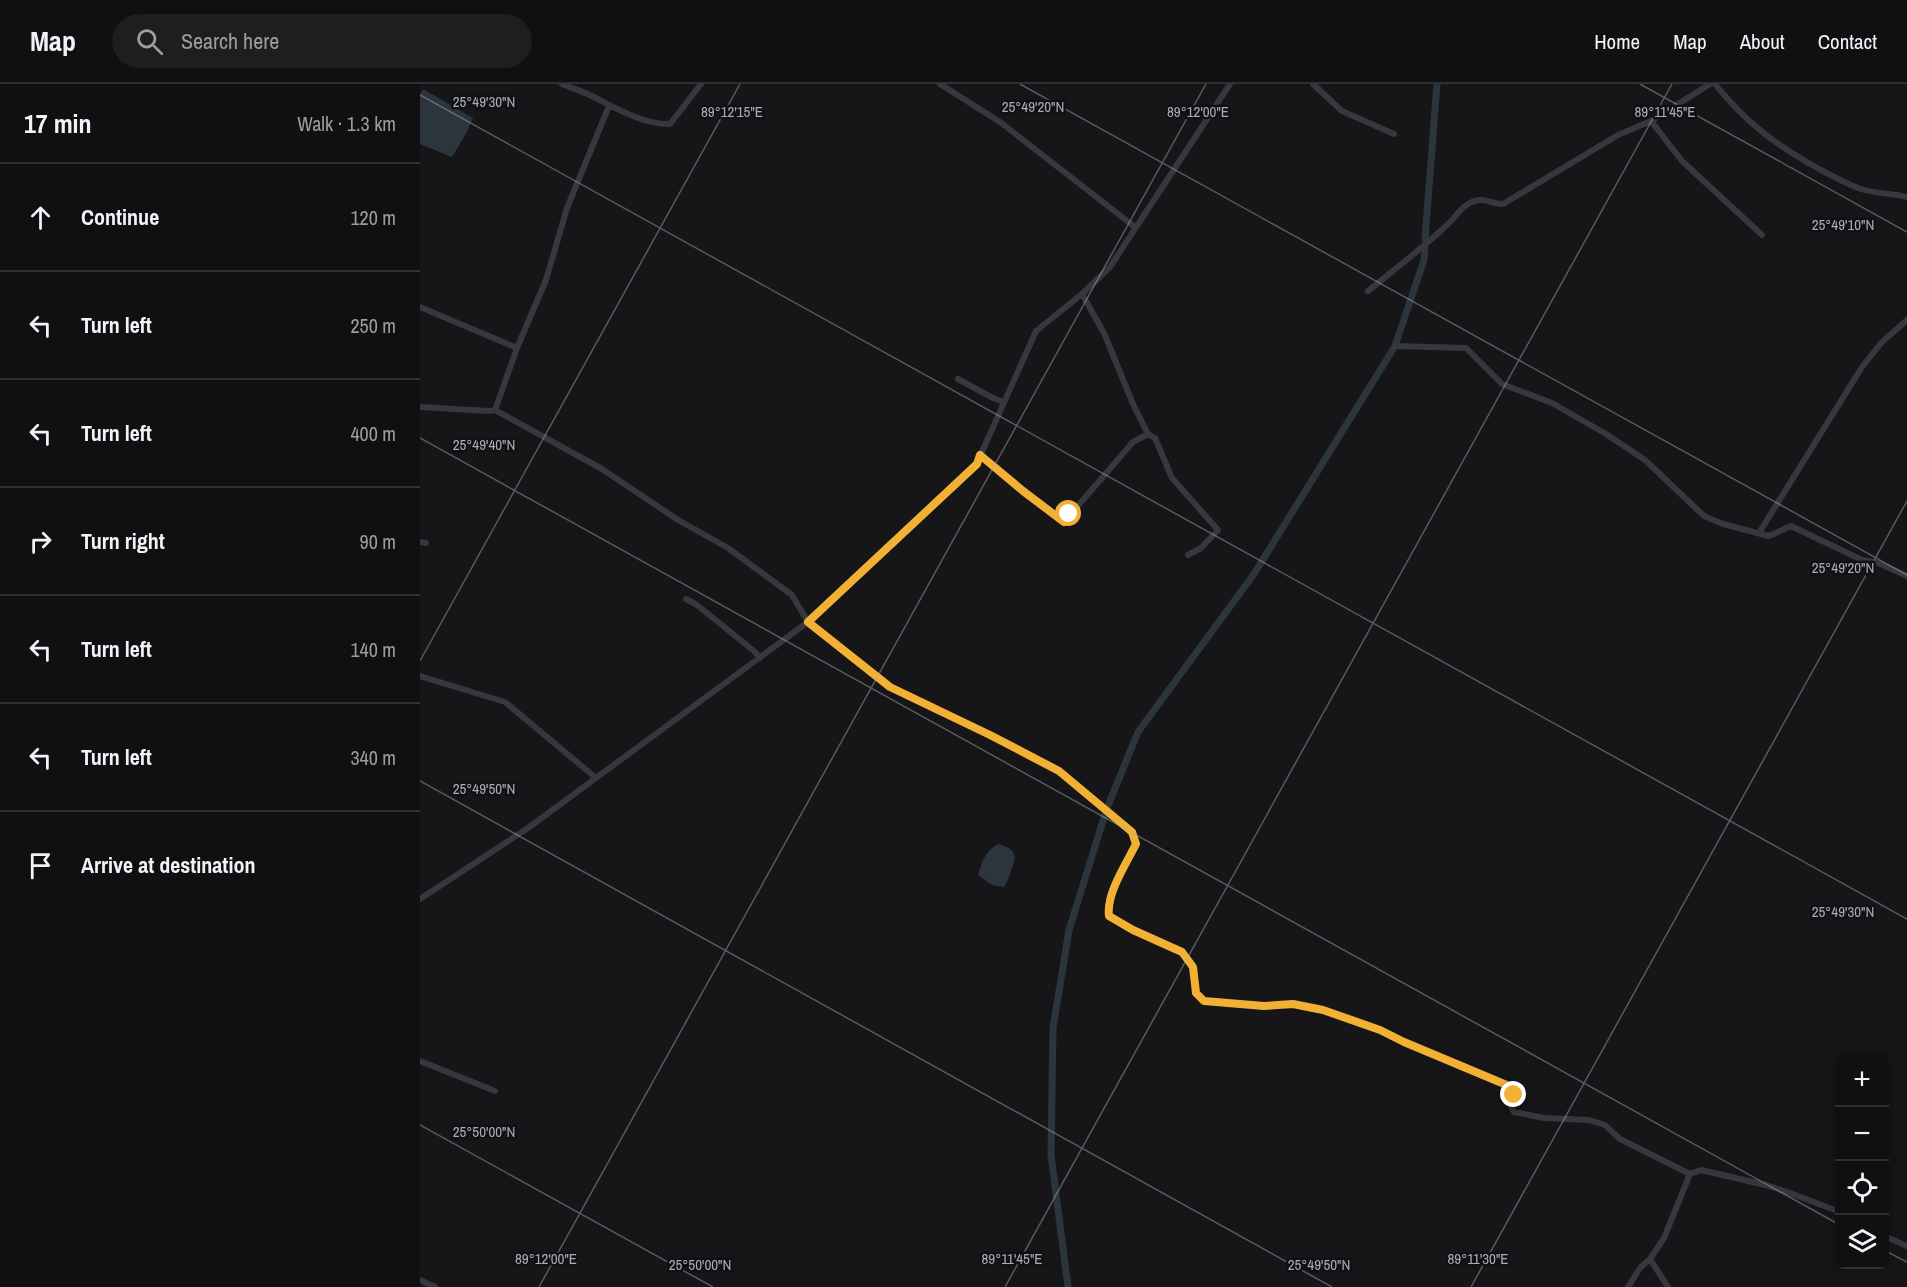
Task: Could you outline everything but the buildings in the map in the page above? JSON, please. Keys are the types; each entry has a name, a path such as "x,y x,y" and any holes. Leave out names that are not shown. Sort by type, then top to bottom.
{"street":[{"path":"562,84 593,96 609,106 659,124 670,123 701,84"},
{"path":"940,84 1000,122 1136,227"},
{"path":"420,899 528,828 808,622 977,464 1036,331 1082,294 1110,267 1230,84"},
{"path":"1313,84 1342,111 1394,134"},
{"path":"1368,291 1449,224 1470,202 1483,199 1495,204 1503,204 1618,135 1651,121 1710,84"},
{"path":"1715,84 1734,108 1758,130 1791,153 1862,190 1907,197"},
{"path":"495,410 517,348 546,280 567,208 609,106"},
{"path":"1651,121 1682,161 1762,235"},
{"path":"1082,294 1104,333 1133,404 1148,434 1155,438 1172,478 1218,530 1201,548 1188,555"},
{"path":"420,307 517,348"},
{"path":"1759,533 1862,367 1882,342 1907,320"},
{"path":"1395,346 1466,348 1502,384 1552,403 1645,460 1704,516 1723,524 1768,536 1791,526 1862,560 1878,562 1907,576"},
{"path":"958,379 1004,402"},
{"path":"420,407 495,410 602,469 678,520 728,548 792,595 808,622 890,687 1059,771 1132,832 1136,844 1112,894 1108,909 1109,916 1133,930 1182,952 1193,967 1196,993 1204,1001 1264,1006 1293,1004 1323,1010 1357,1021 1509,1086 1514,1095 1511,1107 1514,1112 1544,1118 1589,1120 1605,1125 1620,1139 1690,1174 1701,1170 1766,1185 1835,1210"},
{"path":"980,455 1064,522 1133,442 1148,434"},
{"path":"686,599 698,605 760,658"},
{"path":"420,676 505,702 596,778"},
{"path":"420,1060 495,1091"},
{"path":"1628,1287 1664,1238 1690,1174"},
{"path":"1889,1238 1907,1246"},
{"path":"1650,1259 1668,1287"},
{"path":"420,1280 435,1287"}],"shaded area":[{"path":"423,89 473,118 452,157 420,144 420,95"},
{"path":"998,844 1011,849 1014,855 1014,863 1004,887 992,885 978,875 987,853"}],"waterway":[{"path":"1425,239 1437,84"},
{"path":"1068,1287 1051,1155 1053,1028 1069,930 1107,808 1138,732 1254,574 1395,346 1424,260 1425,248"}],"route":[{"path":"1069,514 1064,522 980,455 977,464 808,622 890,687 1059,771 1132,832 1136,844 1112,894 1108,909 1109,916 1133,930 1182,952 1193,967 1196,993 1204,1001 1264,1006 1293,1004 1323,1010 1380,1030 1509,1086 1514,1095"}]}
